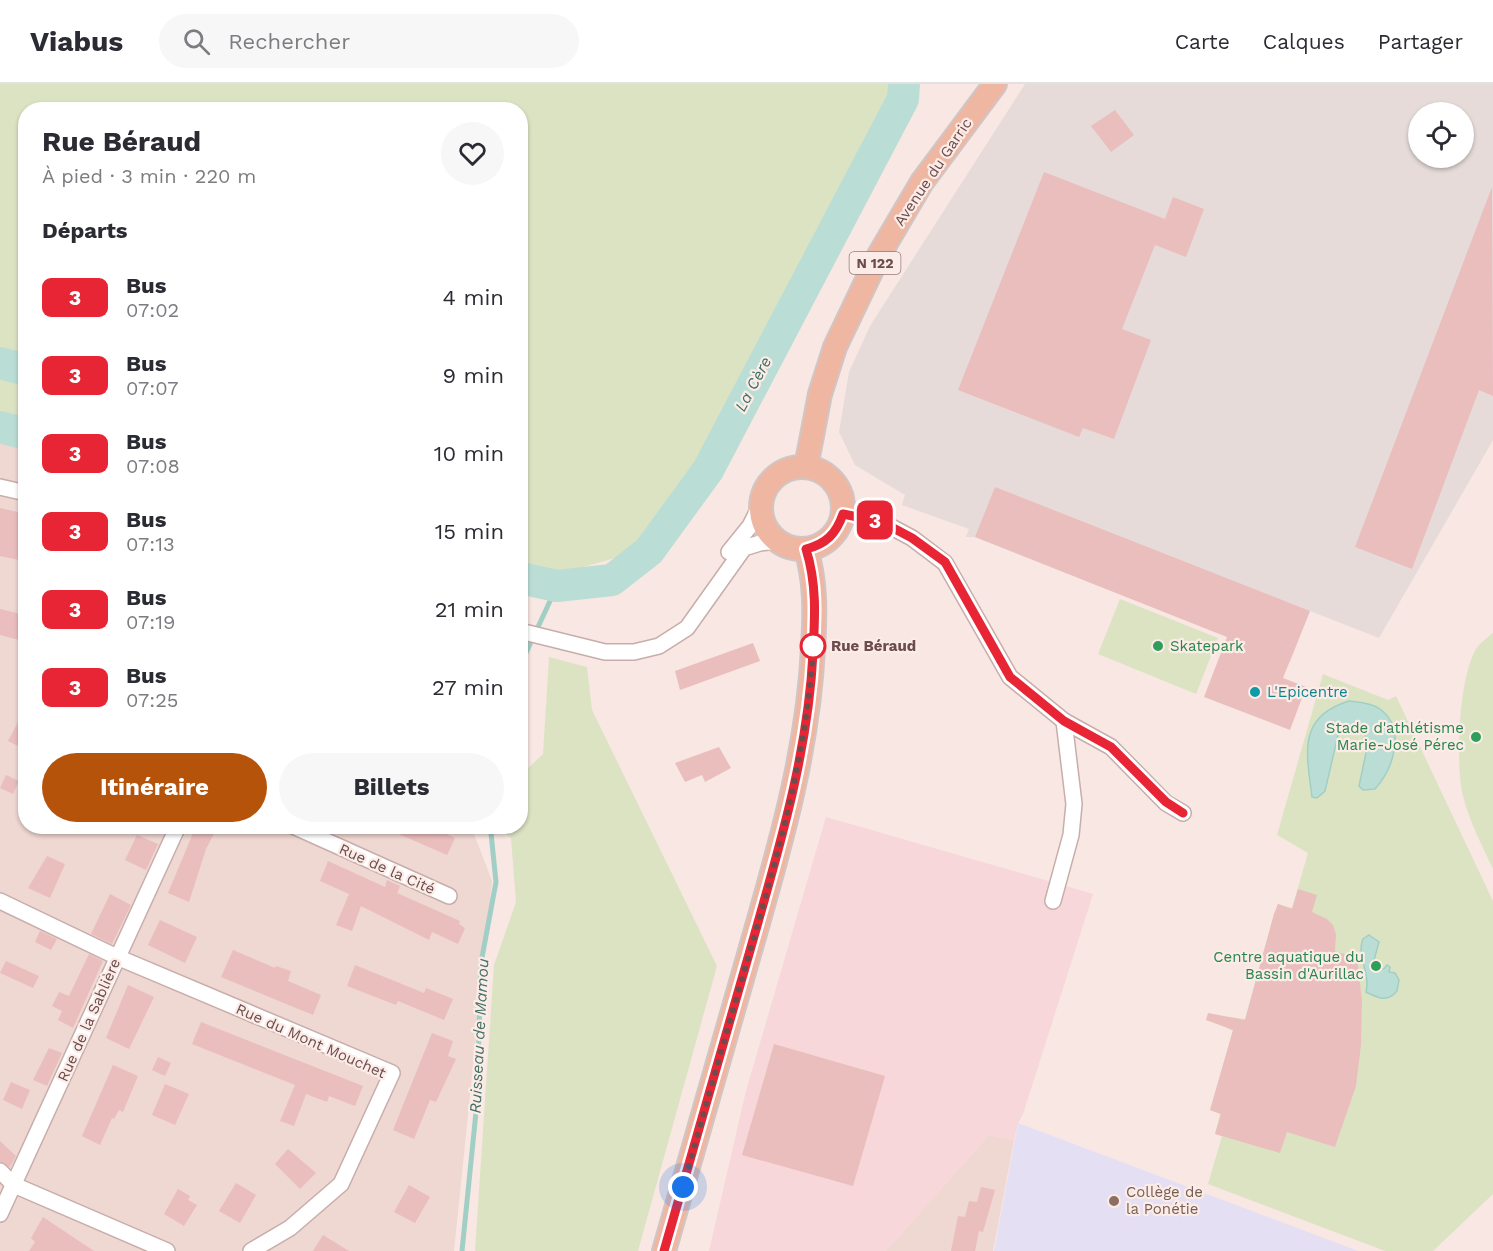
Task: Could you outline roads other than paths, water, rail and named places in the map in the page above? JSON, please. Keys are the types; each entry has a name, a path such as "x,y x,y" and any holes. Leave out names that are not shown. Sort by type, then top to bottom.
{"main road":[{"name":"Avenue du Garric","path":"806,467 820,394 835,347 879,255 922,182 995,84"},
{"path":"806,467 830,478 838,488 843,501 843,514 839,527 831,538 819,546 794,549 778,542 765,528 760,506 764,491 771,480 787,470 806,467"},
{"path":"664,1251 769,882 802,750 811,689 815,612 813,573 806,549"}],"street":[{"path":"0,487 18,491"},
{"path":"714,591 726,556 750,526 760,506"},
{"path":"843,514 882,522 912,538 945,562 1010,677 1064,721 1111,747 1166,802 1183,813"},
{"path":"528,633 605,651 634,652 659,646 687,628 744,548 760,543 778,542"},
{"path":"1053,901 1071,836 1074,804 1064,721"},
{"name":"Rue de la Sablière","path":"0,1214 174,834"},
{"name":"Rue de la Cité","path":"311,834 449,896"},
{"path":"0,902 117,957"},
{"name":"Rue du Mont Mouchet","path":"117,957 392,1073 341,1184 290,1228 251,1251"},
{"path":"0,1171 14,1185 167,1251"}],"water":[{"path":"1349,701 1373,705 1388,717 1395,738 1392,760 1375,789 1363,790 1359,786 1366,753 1365,730 1348,725 1339,731 1325,791 1317,798 1312,797 1308,752 1313,727 1320,717 1332,708"},
{"path":"1369,935 1379,942 1374,960 1377,968 1384,969 1387,965 1390,967 1389,972 1395,973 1399,980 1397,991 1390,997 1378,997 1366,992 1367,979 1361,945 1363,939"}],"waterway":[{"name":"La Cère","path":"528,580 557,586 612,580 649,551 708,470 903,99 904,84"},
{"name":"La Cère","path":"0,363 18,368"},
{"name":"La Cère","path":"0,427 18,432"},
{"name":"Ruisseau de Mamou","path":"528,649 557,586"},
{"name":"Ruisseau de Mamou","path":"462,1251 477,1102 481,963 496,882 491,834"}],"place":[{"name":"Rue Béraud","path":"813,646"},
{"name":"Skatepark","path":"1158,646"},
{"name":"L'Epicentre","path":"1255,692"},
{"name":"Stade d'athlétisme Marie-José Pérec","path":"1476,737"},
{"name":"Centre aquatique du Bassin d'Aurillac","path":"1376,966"},
{"name":"Collège de la Ponétie","path":"1114,1201"}]}
